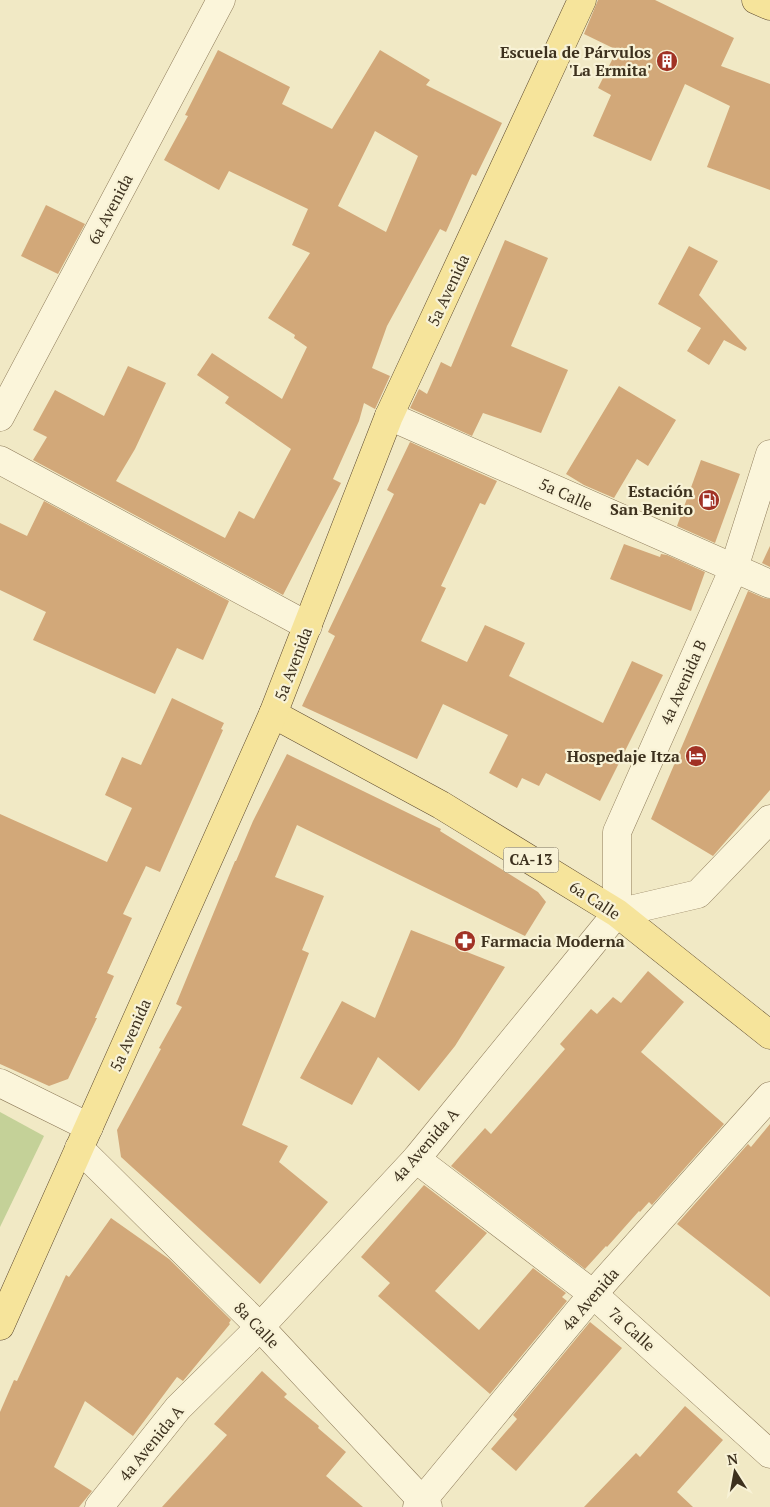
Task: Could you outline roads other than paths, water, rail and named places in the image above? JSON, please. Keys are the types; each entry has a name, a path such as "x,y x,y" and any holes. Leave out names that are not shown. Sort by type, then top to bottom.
{"main road":[{"path":"756,0 770,6"},
{"name":"5a Avenida","path":"0,1326 273,714 389,416 576,2"},
{"name":"6a Calle","path":"273,714 441,805 617,912 770,1035"}],"street":[{"name":"6a Avenida","path":"0,417 221,0"},
{"name":"5a Calle","path":"389,416 770,584"},
{"name":"4a Avenida B","path":"617,912 616,832 734,568 770,454"},
{"path":"0,460 308,626"},
{"path":"617,912 698,894 770,820"},
{"name":"4a Avenida A","path":"99,1507 178,1408 260,1327 416,1158 617,912"},
{"name":"8a Calle","path":"0,1083 84,1138 422,1505"},
{"name":"4a Avenida","path":"422,1505 593,1294 770,1096"},
{"name":"7a Calle","path":"416,1158 593,1294 770,1454"}],"place":[{"name":"Escuela de Párvulos 'La Ermita'","path":"667,61"},
{"name":"Estación San Benito","path":"709,500"},
{"name":"Hospedaje Itza","path":"696,756"},
{"name":"Farmacia Moderna","path":"465,941"}]}
